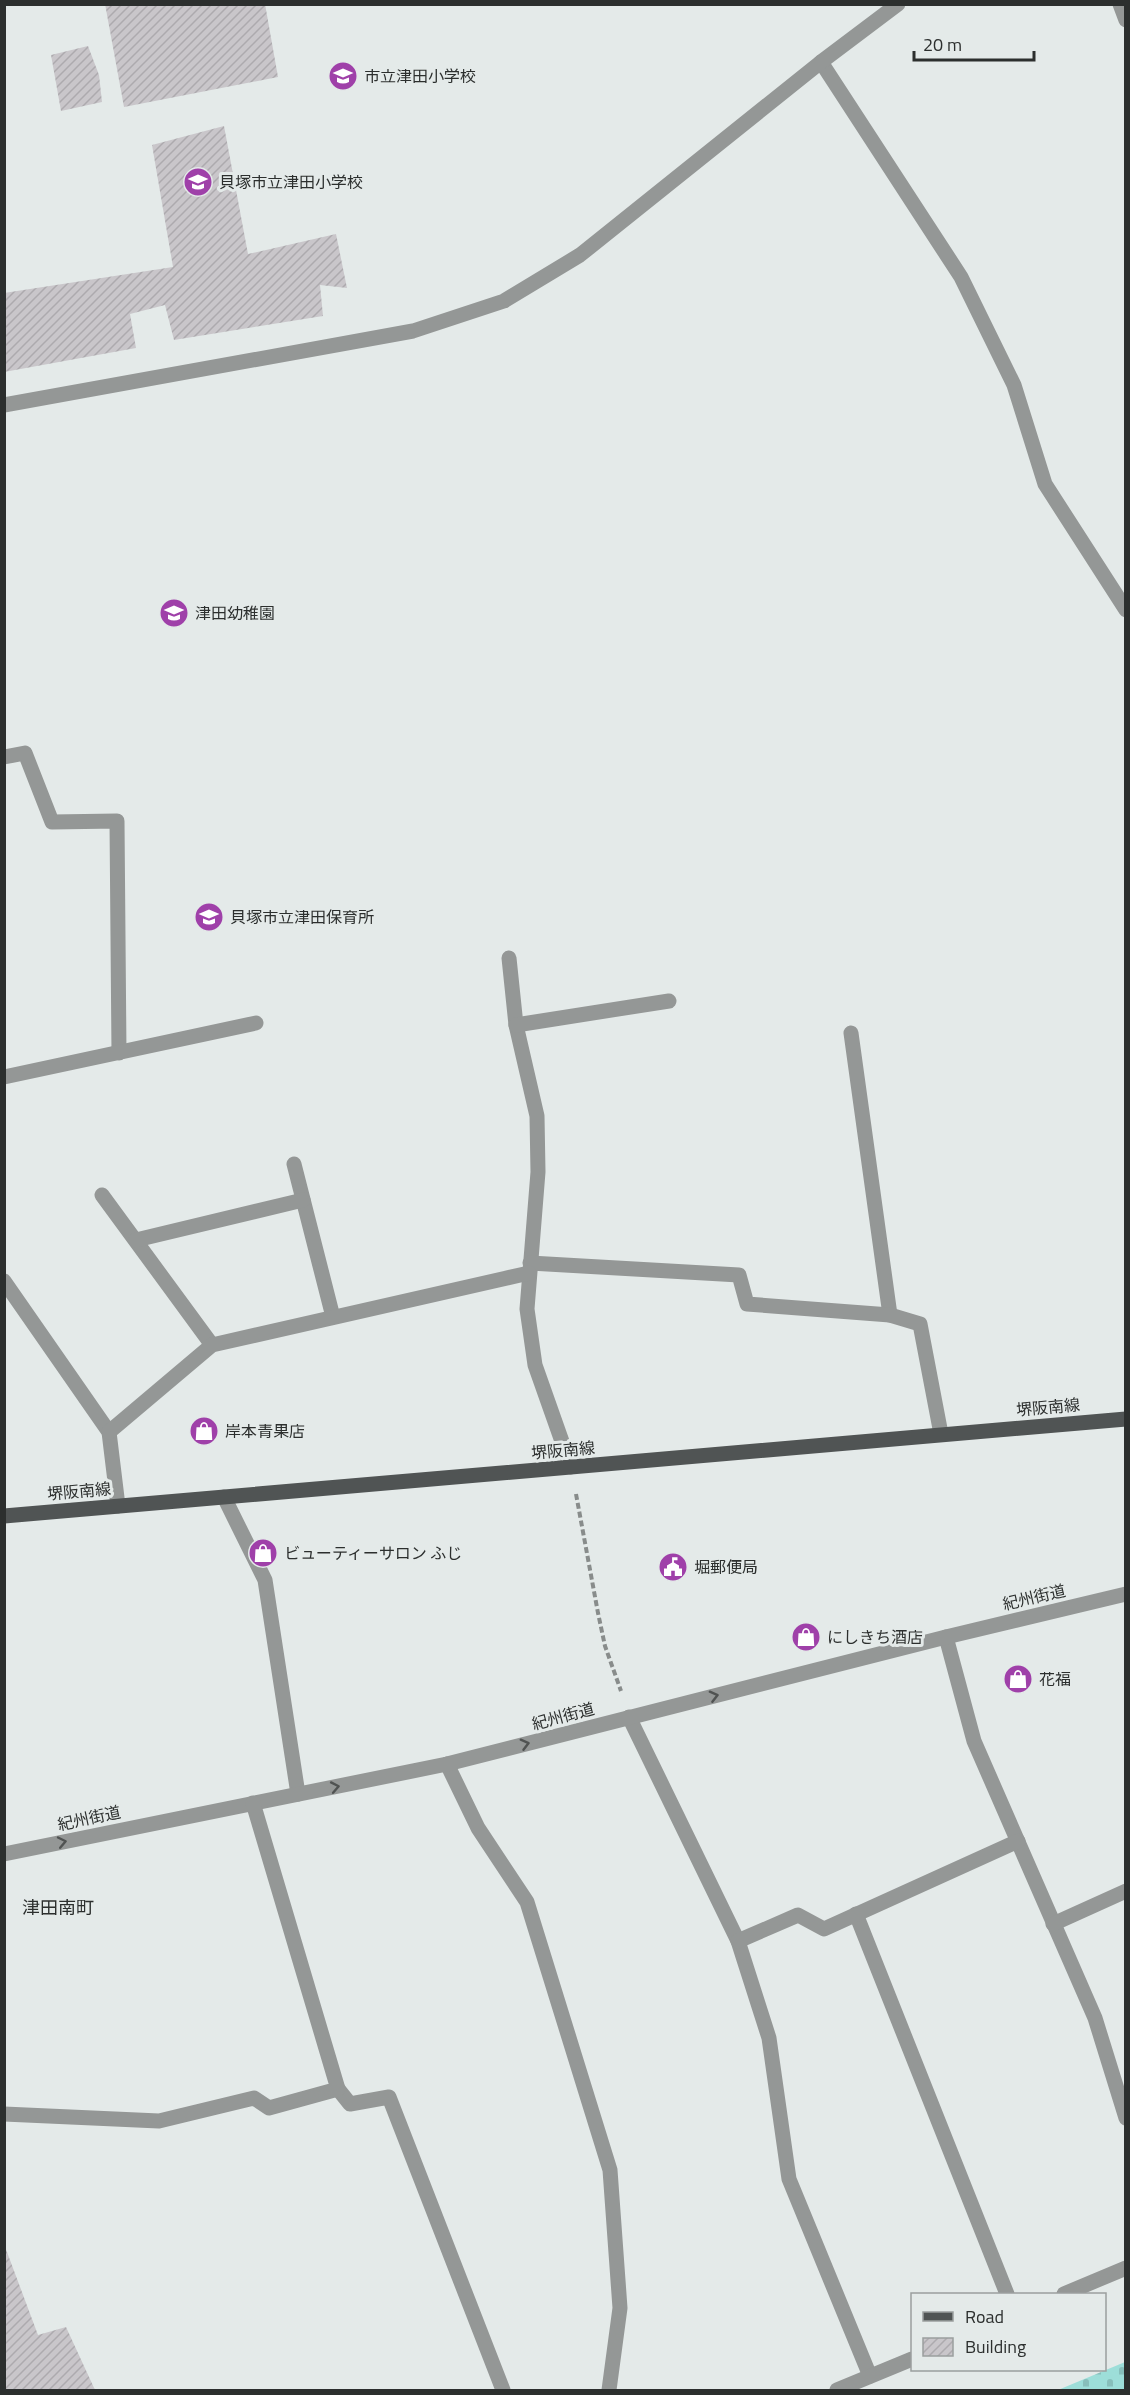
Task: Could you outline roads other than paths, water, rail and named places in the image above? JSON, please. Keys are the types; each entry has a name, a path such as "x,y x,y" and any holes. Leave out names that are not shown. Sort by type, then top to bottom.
{"main road":[{"name":"堺阪南線","path":"4,1516 1125,1419"}],"street":[{"path":"4,405 413,331 504,301 580,255 821,62 898,4"},
{"path":"1120,4 1125,20"},
{"path":"821,62 961,277 1014,385 1045,484 1125,610"},
{"path":"4,757 25,753 52,822 117,821 119,1053"},
{"path":"509,958 516,1025 537,1116 538,1172 527,1309 535,1365 571,1467"},
{"path":"516,1025 669,1001"},
{"path":"4,1077 256,1023"},
{"path":"852,1034 890,1315"},
{"path":"294,1164 333,1317"},
{"path":"102,1195 213,1345"},
{"path":"136,1240 303,1200"},
{"path":"109,1432 213,1345 530,1268 739,1275 747,1304 890,1315 920,1324 941,1434"},
{"path":"4,1281 109,1432 118,1506"},
{"path":"224,1497 265,1580 298,1794"},
{"name":"紀州街道","path":"4,1854 447,1764 946,1636 1125,1594"},
{"path":"946,1636 974,1741 1095,2018 1125,2118"},
{"path":"629,1717 738,1941 770,2038 789,2179 870,2376"},
{"path":"447,1764 478,1828 527,1902 610,2170 620,2308 609,2391"},
{"path":"253,1803 338,2089 350,2104 389,2097 503,2391"},
{"path":"738,1941 798,1915 824,1929 1018,1841"},
{"path":"1053,1924 1125,1891"},
{"path":"856,1914 1006,2293"},
{"path":"4,2114 159,2121 254,2098 269,2108 338,2089"},
{"path":"1069,2293 1125,2268"},
{"path":"837,2391 911,2359"}],"place":[{"name":"市立津田小学校","path":"343,76"},
{"name":"貝塚市立津田小学校","path":"198,182"},
{"name":"津田幼稚園","path":"174,613"},
{"name":"貝塚市立津田保育所","path":"209,917"},
{"name":"岸本青果店","path":"204,1431"},
{"name":"ビューティーサロン ふじ","path":"263,1553"},
{"name":"堀郵便局","path":"673,1567"},
{"name":"にしきち酒店","path":"806,1637"},
{"name":"花福","path":"1018,1679"}],"district":[{"name":"津田南町","path":"58,1907"}]}
